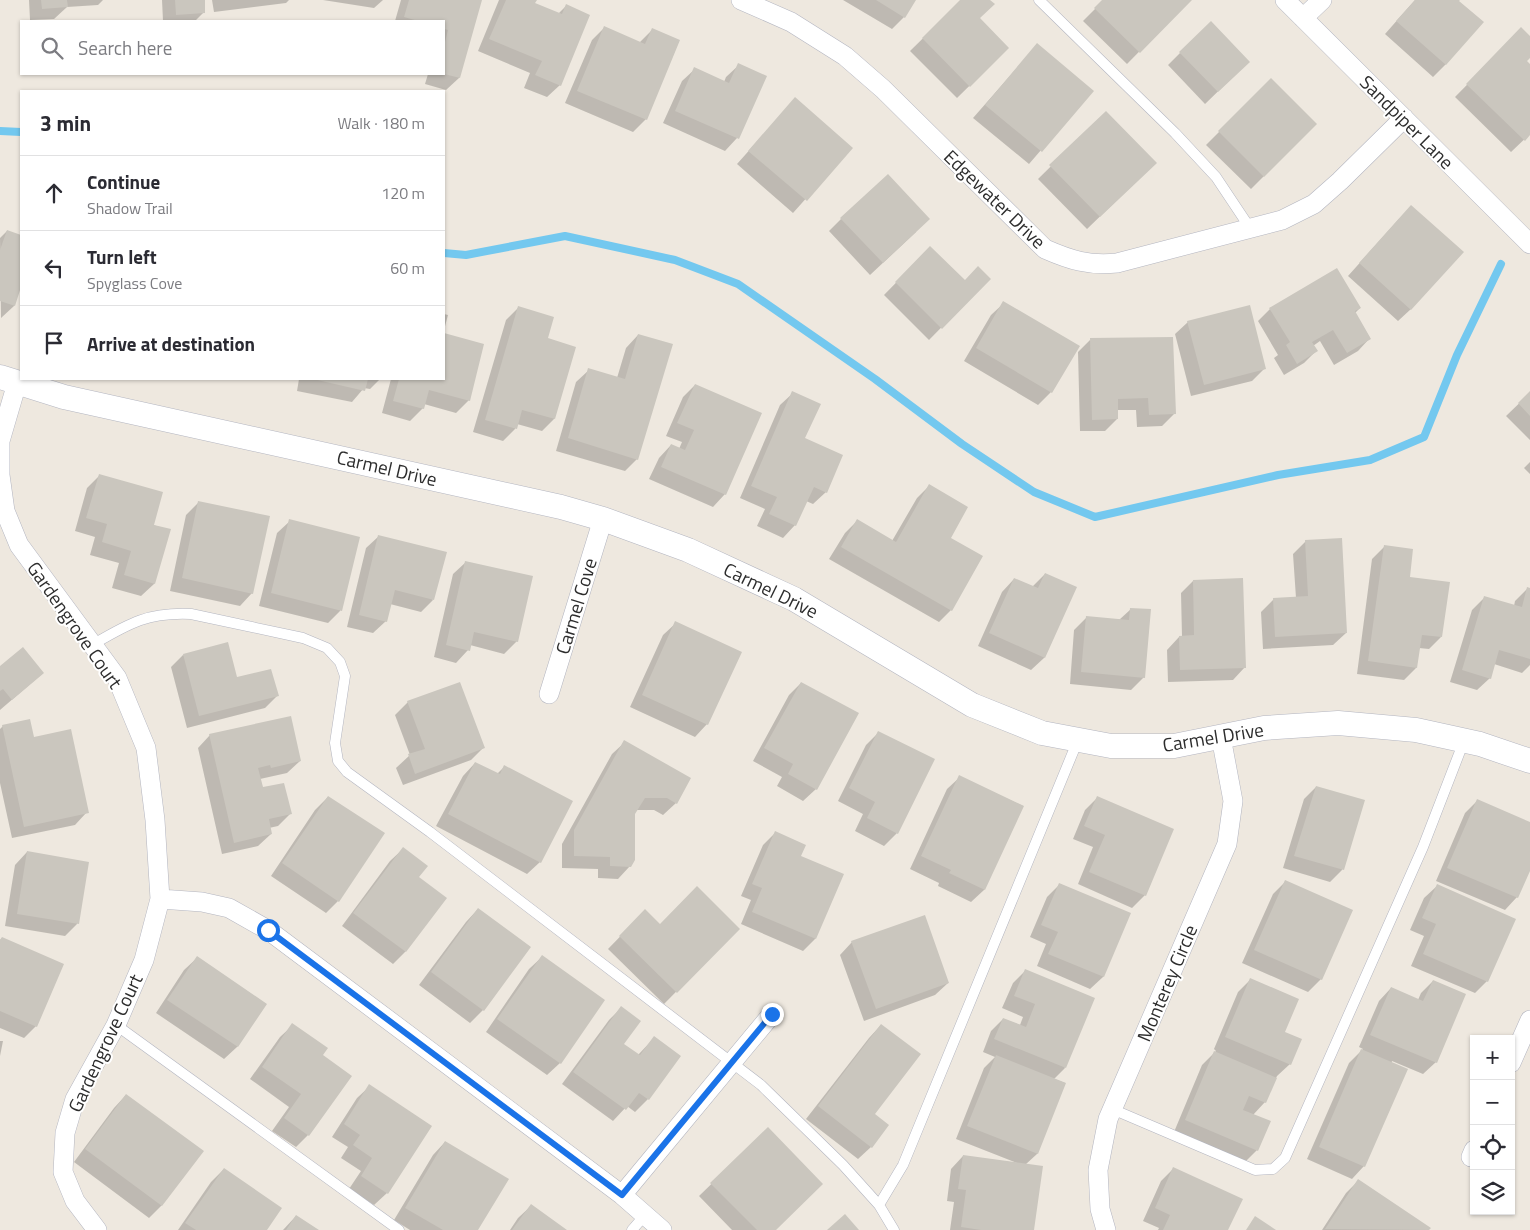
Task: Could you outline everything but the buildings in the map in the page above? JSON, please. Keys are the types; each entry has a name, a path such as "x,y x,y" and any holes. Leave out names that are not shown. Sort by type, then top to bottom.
{"street":[{"name":"Edgewater Drive","path":"741,0 791,22 845,56 890,96 1045,249 1073,260 1102,264 1117,263 1282,220 1314,204 1404,118"},
{"name":"Sandpiper Lane","path":"1285,0 1530,244"},
{"path":"1303,18 1322,0"},
{"name":"Carmel Drive","path":"9,380 64,397 551,505 603,519 688,550 794,599 972,705 1042,733 1110,746 1174,746 1264,728 1338,723 1416,730 1480,744 1530,761"},
{"name":"Gardengrove Court","path":"9,380 0,441 0,475 5,511 19,545 117,678 146,748 154,820 160,899 144,960 116,1025 75,1099 65,1133 63,1172 75,1201 97,1230"},
{"name":"Carmel Cove","path":"548,694 603,519"},
{"name":"Monterey Circle","path":"1106,1230 1100,1209 1098,1170 1108,1119 1227,844 1233,800 1221,737"},
{"path":"160,899 202,902 228,908 268,930 622,1195 662,1230"},
{"path":"622,1195 772,1014"},
{"path":"1515,1054 1530,1020"}],"lane":[{"path":"1039,0 1216,177 1250,228"},
{"path":"92,645 139,620 173,613 191,614 303,638 327,648 340,662 345,676 335,744 338,760 347,772 430,832 761,1085 837,1158 879,1205 894,1230"},
{"path":"879,1205 903,1165 1078,740"},
{"path":"1112,1109 1255,1170 1273,1168 1285,1158 1423,847 1464,741"},
{"path":"116,1025 399,1230"},
{"path":"632,1230 645,1215"}],"waterway":[{"path":"0,131 20,132"},
{"path":"445,253 466,255 565,236 675,260 738,284 875,379 962,444 1034,492 1095,517 1278,475 1370,460 1424,437 1457,355 1501,264"}],"route":[{"path":"268,930 622,1195 772,1014"}]}
